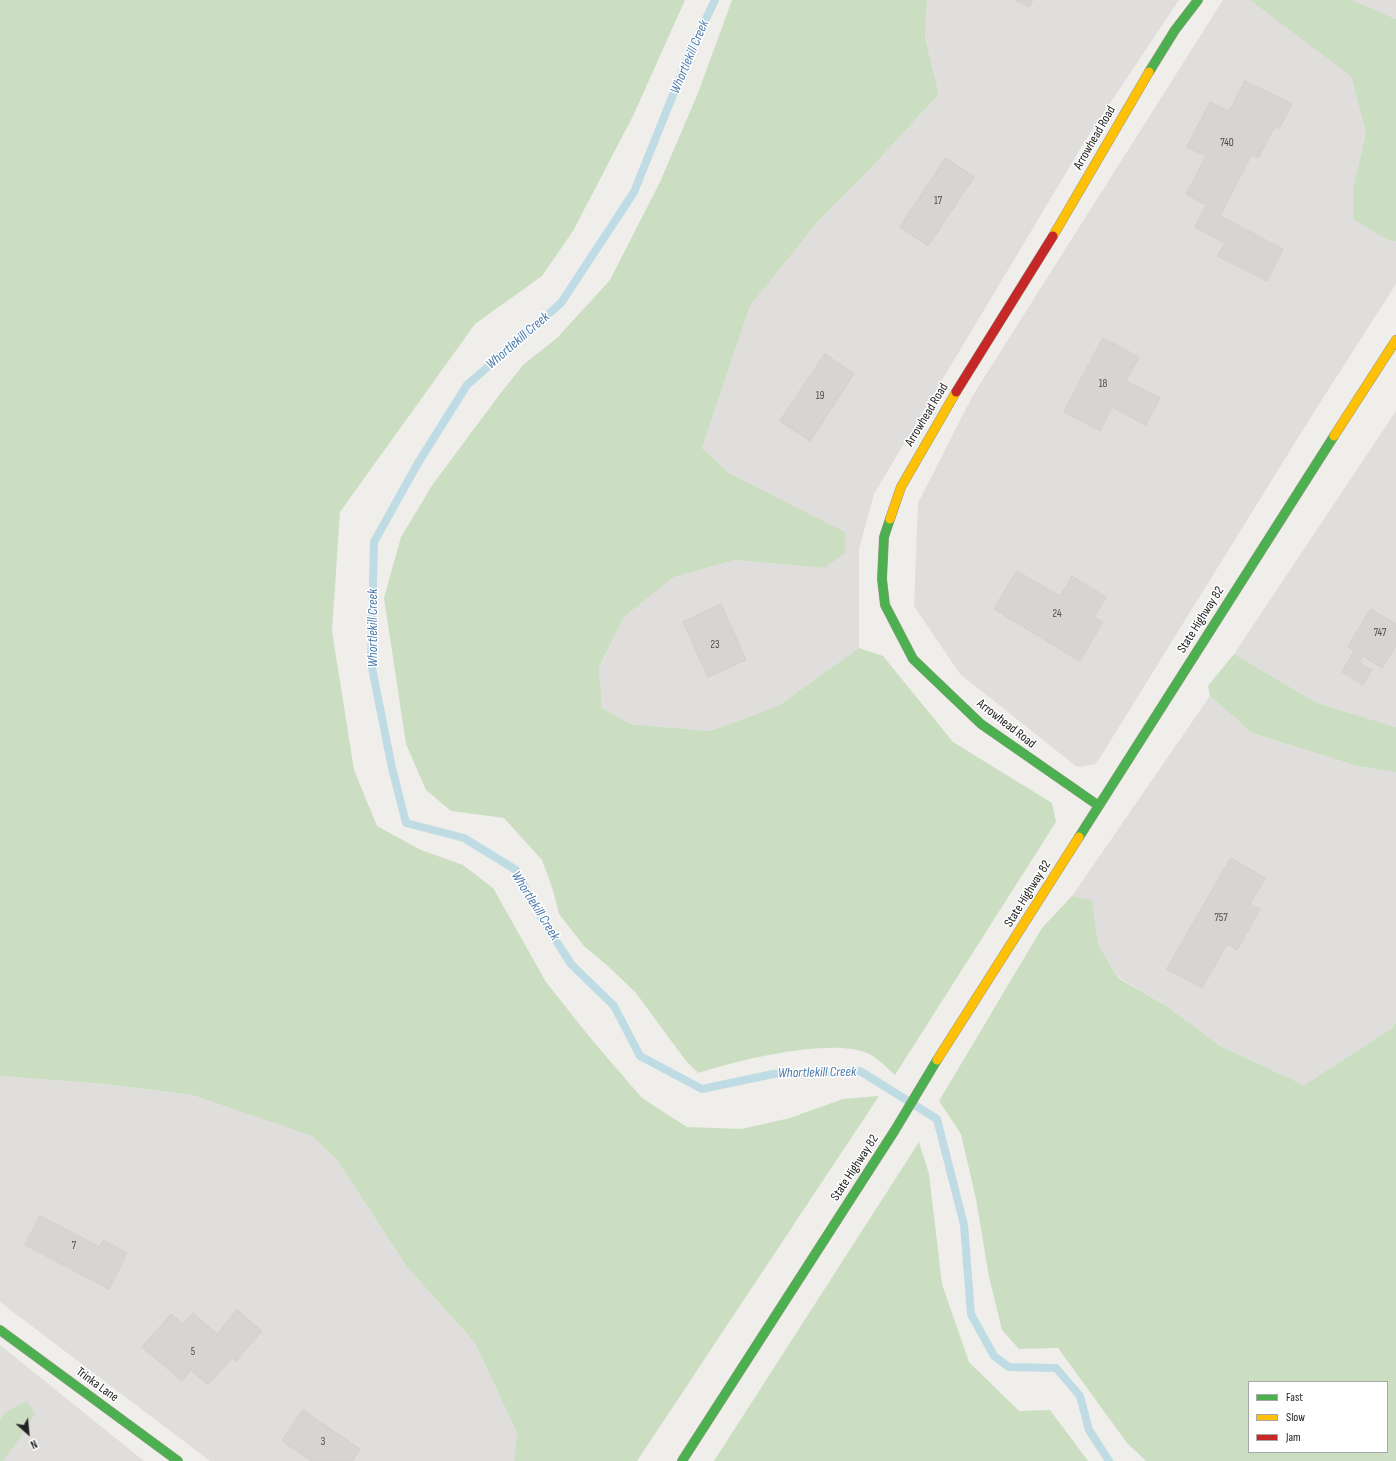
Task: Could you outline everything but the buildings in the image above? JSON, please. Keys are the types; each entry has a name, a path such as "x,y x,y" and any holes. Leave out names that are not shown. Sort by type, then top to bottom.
{"main road":[{"name":"Arrowhead Road","path":"1099,806 982,724 913,659 885,605 882,579 884,537 901,487 931,433 1014,296 1053,236 1145,79 1176,30 1198,0"},
{"name":"State Highway 82","path":"682,1461 895,1130 1263,546 1396,340"},
{"name":"Trinka Lane","path":"0,1330 178,1461"}],"shaded area":[{"path":"927,0 1179,0 1088,136 874,494 859,549 859,648 778,706 710,731 630,724 602,708 599,668 624,617 674,577 735,560 824,568 844,532 729,473 702,448 750,306 821,218 870,169 939,94 925,38"},
{"path":"1223,0 1250,0 1351,75 1366,133 1353,188 1390,241 1396,241 1396,284 1314,412 1096,764 1077,767 960,674 914,606 918,503 973,395"},
{"path":"1352,0 1396,0 1396,19"},
{"path":"1396,411 1396,727 1317,703 1234,654"},
{"path":"1210,696 1252,733 1357,766 1396,772 1396,1023 1391,1029 1304,1085 1220,1046 1165,1005 1118,977 1098,944 1092,900 1072,896"},
{"path":"0,1076 104,1084 192,1095 312,1136 337,1160 407,1267 475,1343 517,1433 514,1461 210,1461 0,1302"},
{"path":"0,1345 144,1461 3,1461 21,1437 35,1414 0,1419"}],"green space":[{"path":"0,0 685,0 633,116 573,231 542,276 475,324 340,512 332,631 354,770 377,826 421,850 463,865 493,888 546,982 592,1040 642,1098 687,1127 741,1129 790,1118 843,1099 879,1096 637,1461 514,1461 517,1433 475,1343 407,1267 337,1160 312,1136 192,1095 104,1084 0,1076"},
{"path":"732,0 927,0 925,38 939,94 870,169 821,218 750,306 702,448 729,473 845,532 845,553 824,568 735,560 674,577 624,617 599,667 602,708 630,724 710,731 778,706 859,648 883,656 953,742 1052,803 1056,822 895,1075 871,1055 856,1050 835,1048 786,1052 736,1062 698,1073 686,1061 636,993 584,946 559,914 553,890 542,860 504,818 451,811 426,790 406,744 384,598 401,537 433,484 523,365 557,338 610,280 660,182 698,93"},
{"path":"1250,0 1352,0 1396,19 1396,241 1390,241 1354,220 1353,188 1366,133 1351,76"},
{"path":"1234,654 1317,703 1396,727 1396,772 1357,766 1252,733 1210,696 1208,686"},
{"path":"1072,896 1092,900 1098,944 1118,978 1165,1005 1220,1046 1304,1085 1391,1029 1396,1023 1396,1461 1146,1461 1127,1443 1058,1348 1019,1349 1002,1330 989,1277 976,1199 961,1134 939,1101 1042,928"},
{"path":"919,1142 929,1174 942,1284 969,1362 1019,1411 1050,1410 1088,1461 714,1461"},
{"path":"27,1401 35,1414 21,1437 3,1461 0,1461 0,1420 6,1412"}],"waterway":[{"name":"Whortlekill Creek","path":"715,0 691,50 634,192 561,303 467,385 418,463 374,542 371,663 392,768 406,823 464,838 516,870 539,914 571,964 614,1006 640,1056 702,1089 773,1074 860,1071 937,1119 964,1225 971,1314 994,1356 1009,1367 1056,1368 1080,1396 1089,1430 1109,1461"}],"traffic: fast":[{"path":"1149,72 1175,30 1198,0"},
{"path":"1079,837 1334,436"},
{"path":"890,519 884,537 882,579 885,605 913,659 981,724 1099,806"},
{"path":"682,1461 895,1130 937,1060"},
{"path":"0,1330 178,1461"}],"traffic: slow":[{"path":"1053,236 1149,72"},
{"path":"1334,436 1396,340"},
{"path":"890,519 901,487 956,392"},
{"path":"937,1060 1079,837"}],"traffic: jam":[{"path":"956,392 1053,236"}]}
